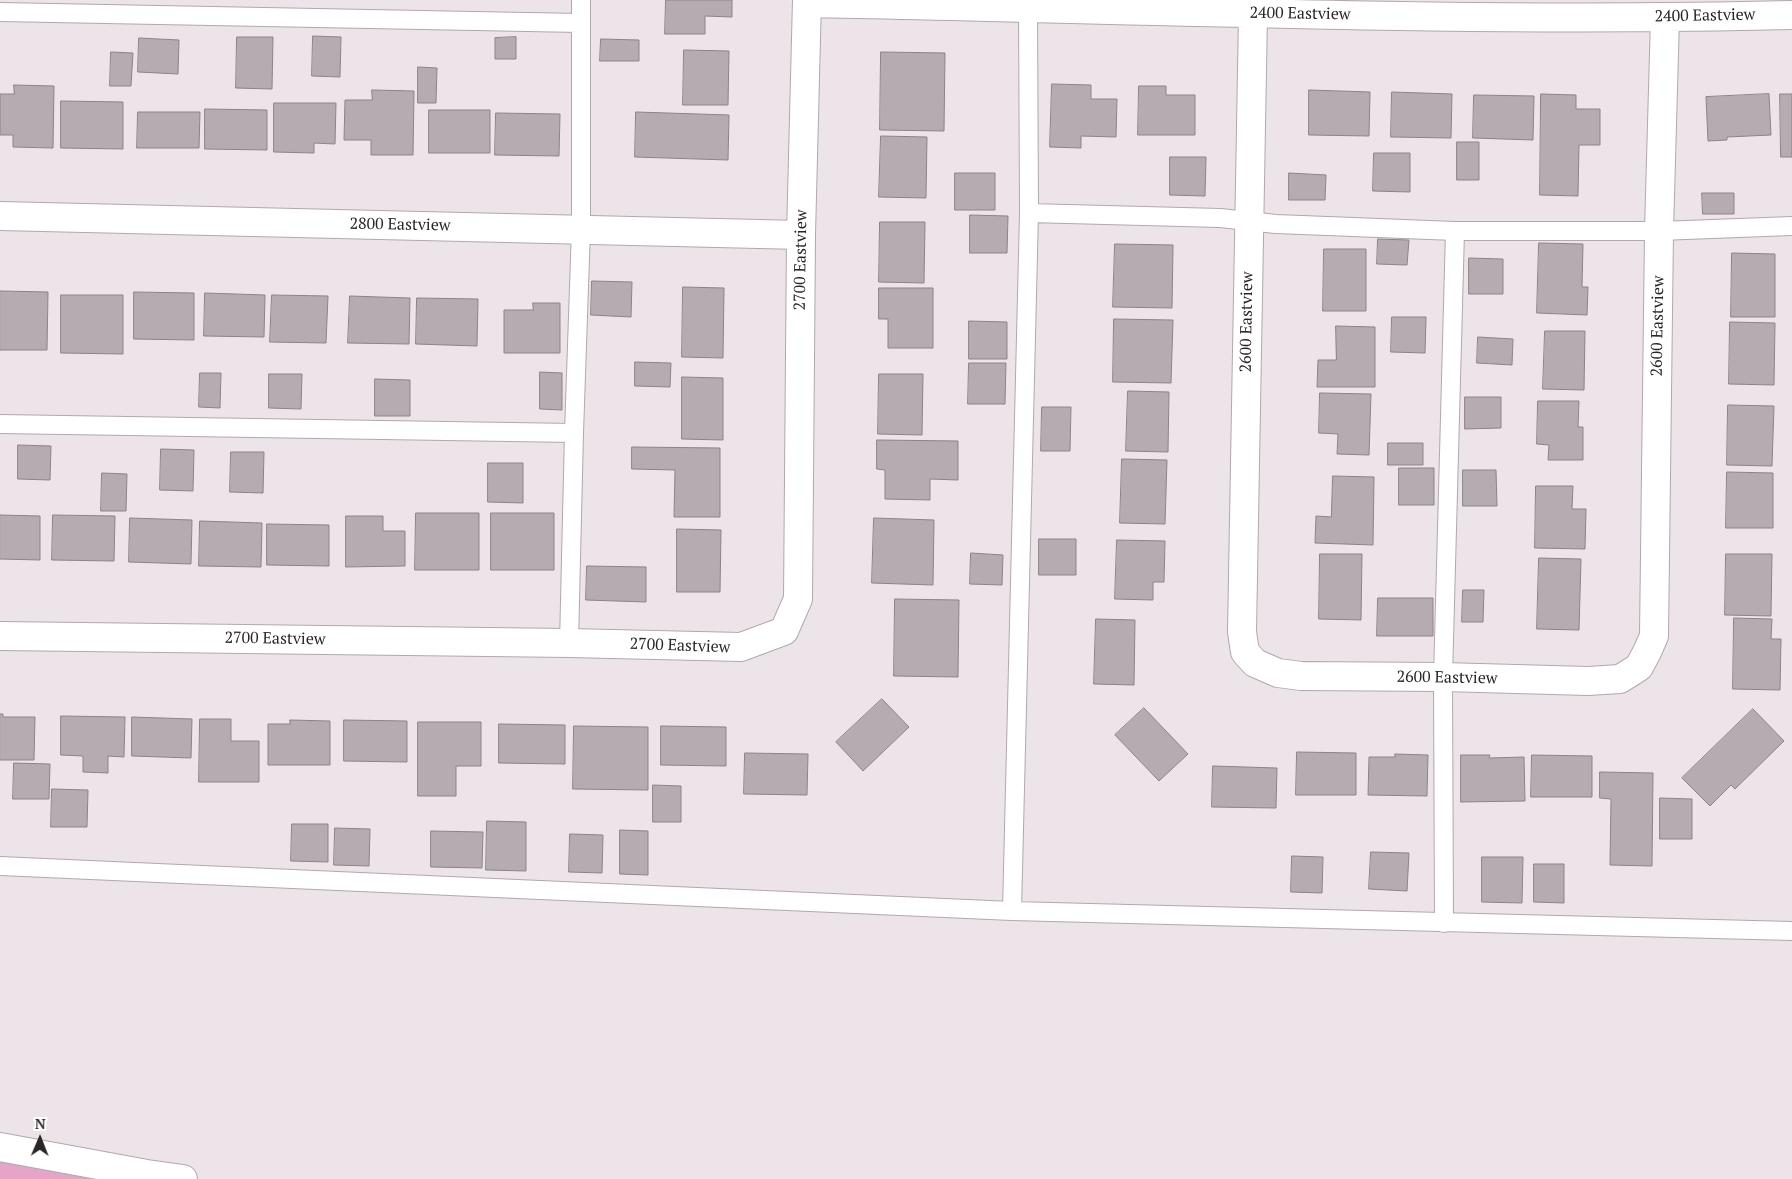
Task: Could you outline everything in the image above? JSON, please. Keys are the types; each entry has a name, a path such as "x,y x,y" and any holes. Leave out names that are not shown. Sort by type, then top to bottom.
{"main road":[{"name":"2400 Eastview","path":"807,1 1252,14 1665,18 1792,15"},
{"name":"2700 Eastview","path":"0,636 741,647 784,630 798,599 801,235 807,1"},
{"name":"2600 Eastview","path":"1252,14 1242,632 1244,652 1255,663 1278,673 1301,676 1588,681 1620,679 1639,666 1648,652 1654,636 1659,231 1665,18"},
{"name":"2800 Eastview","path":"0,216 801,235"},
{"path":"0,1147 184,1179"}],"lane":[{"path":"569,643 581,229 581,0"},
{"path":"1012,911 1029,213 1028,7"},
{"path":"0,12 580,22"},
{"path":"1029,213 1249,220 1276,224 1455,231 1659,231 1792,226"},
{"path":"1444,923 1443,677 1455,231"},
{"path":"0,424 574,433"},
{"path":"0,866 1012,911 1792,932"}],"shaded area":[{"path":"0,1160 137,1179 0,1179"}],"building":[{"path":"666,0 732,0 732,17 705,16 705,34 665,34"},
{"path":"313,36 341,37 340,77 312,76"},
{"path":"237,37 273,37 272,89 236,88"},
{"path":"516,37 516,59 495,59 495,38"},
{"path":"139,38 179,40 178,74 138,72"},
{"path":"601,39 639,40 639,61 600,61"},
{"path":"684,50 729,51 728,105 683,105"},
{"path":"111,52 133,53 131,86 110,86"},
{"path":"881,52 945,53 944,131 880,130"},
{"path":"418,67 437,68 436,103 418,103"},
{"path":"1052,84 1091,85 1091,99 1117,99 1116,137 1081,136 1081,148 1050,147"},
{"path":"14,85 54,86 53,148 13,147 13,135 0,135 0,94 14,94"},
{"path":"1139,86 1166,86 1166,95 1195,95 1195,135 1138,135"},
{"path":"372,90 414,91 413,155 371,155 371,140 344,140 345,100 372,100"},
{"path":"1309,90 1370,92 1369,136 1309,135"},
{"path":"1392,92 1452,94 1451,138 1391,137"},
{"path":"1541,94 1576,95 1576,109 1600,109 1600,145 1579,145 1578,196 1540,195"},
{"path":"1769,94 1771,135 1727,137 1727,140 1708,141 1706,97"},
{"path":"1780,94 1792,94 1792,157 1781,157"},
{"path":"1474,95 1534,96 1533,140 1473,138"},
{"path":"61,101 123,102 123,149 61,148"},
{"path":"274,103 336,103 335,144 314,143 314,153 274,152"},
{"path":"205,109 267,110 267,150 205,149"},
{"path":"429,110 490,110 490,153 429,153"},
{"path":"138,112 200,112 199,148 137,148"},
{"path":"636,112 729,115 728,160 635,157"},
{"path":"496,113 560,114 559,156 495,155"},
{"path":"881,136 927,137 926,198 879,197"},
{"path":"1457,142 1479,142 1479,180 1457,180"},
{"path":"1374,153 1410,153 1410,192 1373,191"},
{"path":"1170,157 1206,157 1205,196 1170,195"},
{"path":"955,173 995,173 995,210 955,210"},
{"path":"1289,173 1326,175 1325,200 1289,200"},
{"path":"1702,193 1734,193 1734,214 1703,214"},
{"path":"970,215 1008,216 1007,253 970,253"},
{"path":"880,222 925,222 924,283 879,282"},
{"path":"1378,239 1409,240 1407,265 1377,264"},
{"path":"1539,243 1583,244 1582,287 1588,287 1587,315 1537,313"},
{"path":"1115,244 1173,245 1172,308 1113,307"},
{"path":"1324,249 1366,249 1366,311 1323,311"},
{"path":"1732,253 1775,254 1775,317 1731,317"},
{"path":"1469,258 1503,259 1503,294 1469,294"},
{"path":"592,281 632,282 631,317 591,315"},
{"path":"683,287 724,288 723,358 682,357"},
{"path":"879,288 933,288 933,348 888,348 888,319 879,319"},
{"path":"0,291 48,292 47,350 0,350"},
{"path":"134,292 194,293 194,340 134,339"},
{"path":"205,293 265,295 264,337 204,336"},
{"path":"61,295 123,295 123,354 61,353"},
{"path":"272,295 328,296 326,343 270,342"},
{"path":"350,296 410,298 409,344 348,343"},
{"path":"417,298 478,299 477,346 416,344"},
{"path":"533,303 560,303 560,353 504,353 504,310 533,310"},
{"path":"1392,317 1426,317 1425,353 1391,352"},
{"path":"1114,319 1173,320 1171,383 1113,382"},
{"path":"969,321 1007,322 1007,359 969,359"},
{"path":"1730,322 1775,323 1774,385 1729,384"},
{"path":"1336,326 1375,327 1375,387 1317,387 1318,360 1336,360"},
{"path":"1545,331 1585,331 1584,390 1543,389"},
{"path":"1478,337 1513,339 1512,365 1477,363"},
{"path":"635,362 671,363 670,387 635,386"},
{"path":"969,363 1006,363 1005,404 968,404"},
{"path":"540,372 562,373 562,410 540,409"},
{"path":"200,373 221,373 220,408 199,407"},
{"path":"269,374 302,374 301,409 269,408"},
{"path":"879,374 923,374 922,435 878,434"},
{"path":"682,377 723,378 723,440 682,439"},
{"path":"375,379 410,380 410,416 375,416"},
{"path":"1128,391 1169,392 1168,452 1126,451"},
{"path":"1320,393 1371,394 1369,455 1337,454 1338,434 1319,433"},
{"path":"1465,397 1501,397 1501,428 1465,429"},
{"path":"1538,401 1579,401 1578,427 1583,427 1583,460 1548,460 1549,445 1537,444"},
{"path":"1728,405 1774,406 1772,466 1727,465"},
{"path":"1042,407 1071,407 1070,451 1041,451"},
{"path":"877,440 958,441 958,480 930,479 930,500 885,499 885,470 877,469"},
{"path":"1388,443 1423,443 1423,465 1388,465"},
{"path":"18,445 51,446 50,480 18,479"},
{"path":"632,447 720,448 720,517 674,517 675,470 632,469"},
{"path":"161,449 194,450 193,491 160,490"},
{"path":"231,452 264,452 263,493 230,492"},
{"path":"1122,459 1167,460 1165,524 1120,523"},
{"path":"488,463 523,463 523,503 488,502"},
{"path":"1399,468 1434,468 1434,505 1399,505"},
{"path":"1463,470 1496,470 1497,506 1463,506"},
{"path":"1727,472 1773,473 1773,528 1726,528"},
{"path":"102,473 127,474 126,511 101,511"},
{"path":"1333,476 1374,477 1373,545 1315,543 1316,516 1331,517"},
{"path":"1536,486 1573,486 1572,509 1586,509 1585,549 1535,548"},
{"path":"416,513 479,513 479,570 415,570"},
{"path":"491,513 554,513 554,570 491,570"},
{"path":"0,515 40,516 40,560 0,559"},
{"path":"53,515 115,516 114,561 52,560"},
{"path":"346,516 383,516 383,531 405,531 405,566 346,567"},
{"path":"130,518 192,520 191,564 129,562"},
{"path":"874,518 934,520 933,585 872,583"},
{"path":"200,521 262,523 261,567 199,566"},
{"path":"267,524 329,525 329,566 267,565"},
{"path":"677,529 721,530 720,592 677,592"},
{"path":"1039,539 1076,539 1076,575 1039,575"},
{"path":"1117,540 1165,541 1164,582 1153,582 1153,600 1115,599"},
{"path":"971,553 1003,555 1002,585 970,584"},
{"path":"1320,554 1362,554 1361,620 1319,619"},
{"path":"1726,554 1772,554 1771,616 1725,615"},
{"path":"1539,558 1581,559 1579,630 1537,629"},
{"path":"587,566 646,567 646,602 586,600"},
{"path":"1463,590 1484,590 1483,622 1462,622"},
{"path":"1378,598 1433,598 1433,636 1377,636"},
{"path":"895,599 959,600 958,677 894,676"},
{"path":"1734,618 1772,619 1771,639 1781,639 1780,690 1733,689"},
{"path":"1096,619 1135,620 1134,685 1094,684"},
{"path":"882,699 909,727 863,771 836,742"},
{"path":"1144,708 1188,754 1159,781 1115,735"},
{"path":"1753,709 1784,741 1735,789 1731,785 1710,806 1682,778"},
{"path":"0,714 3,714 3,717 35,717 34,760 0,760"},
{"path":"61,716 125,717 124,757 108,756 108,773 83,772 83,756 61,755"},
{"path":"132,717 192,719 191,758 132,756"},
{"path":"200,719 231,719 231,741 259,741 259,782 199,782"},
{"path":"290,720 330,721 330,765 268,765 268,724 290,724"},
{"path":"344,720 407,721 407,762 344,761"},
{"path":"418,722 481,722 481,766 456,766 456,796 418,796"},
{"path":"499,724 565,725 565,764 499,763"},
{"path":"574,726 648,727 648,790 573,789"},
{"path":"661,726 726,727 726,766 661,765"},
{"path":"1297,752 1356,753 1356,795 1296,795"},
{"path":"745,753 808,754 807,795 744,794"},
{"path":"1395,754 1428,755 1427,796 1368,795 1369,757 1395,757"},
{"path":"1461,755 1490,755 1489,758 1524,757 1525,801 1461,802"},
{"path":"1532,755 1592,756 1592,797 1531,797"},
{"path":"14,763 50,764 49,799 13,799"},
{"path":"1213,766 1277,768 1276,808 1212,807"},
{"path":"1600,772 1653,773 1652,866 1610,865 1611,799 1600,798"},
{"path":"653,785 681,786 681,822 653,822"},
{"path":"52,789 88,790 87,827 51,827"},
{"path":"1660,798 1692,799 1692,839 1660,839"},
{"path":"487,821 526,822 526,871 486,870"},
{"path":"292,824 328,824 328,862 291,861"},
{"path":"335,828 370,829 369,866 334,865"},
{"path":"620,830 648,831 648,875 620,874"},
{"path":"431,831 483,832 482,868 431,867"},
{"path":"570,834 603,835 602,873 569,872"},
{"path":"1371,852 1409,853 1407,891 1369,889"},
{"path":"1292,856 1323,857 1322,893 1291,892"},
{"path":"1482,857 1523,857 1522,903 1482,902"},
{"path":"1534,864 1564,864 1564,903 1534,902"}]}
